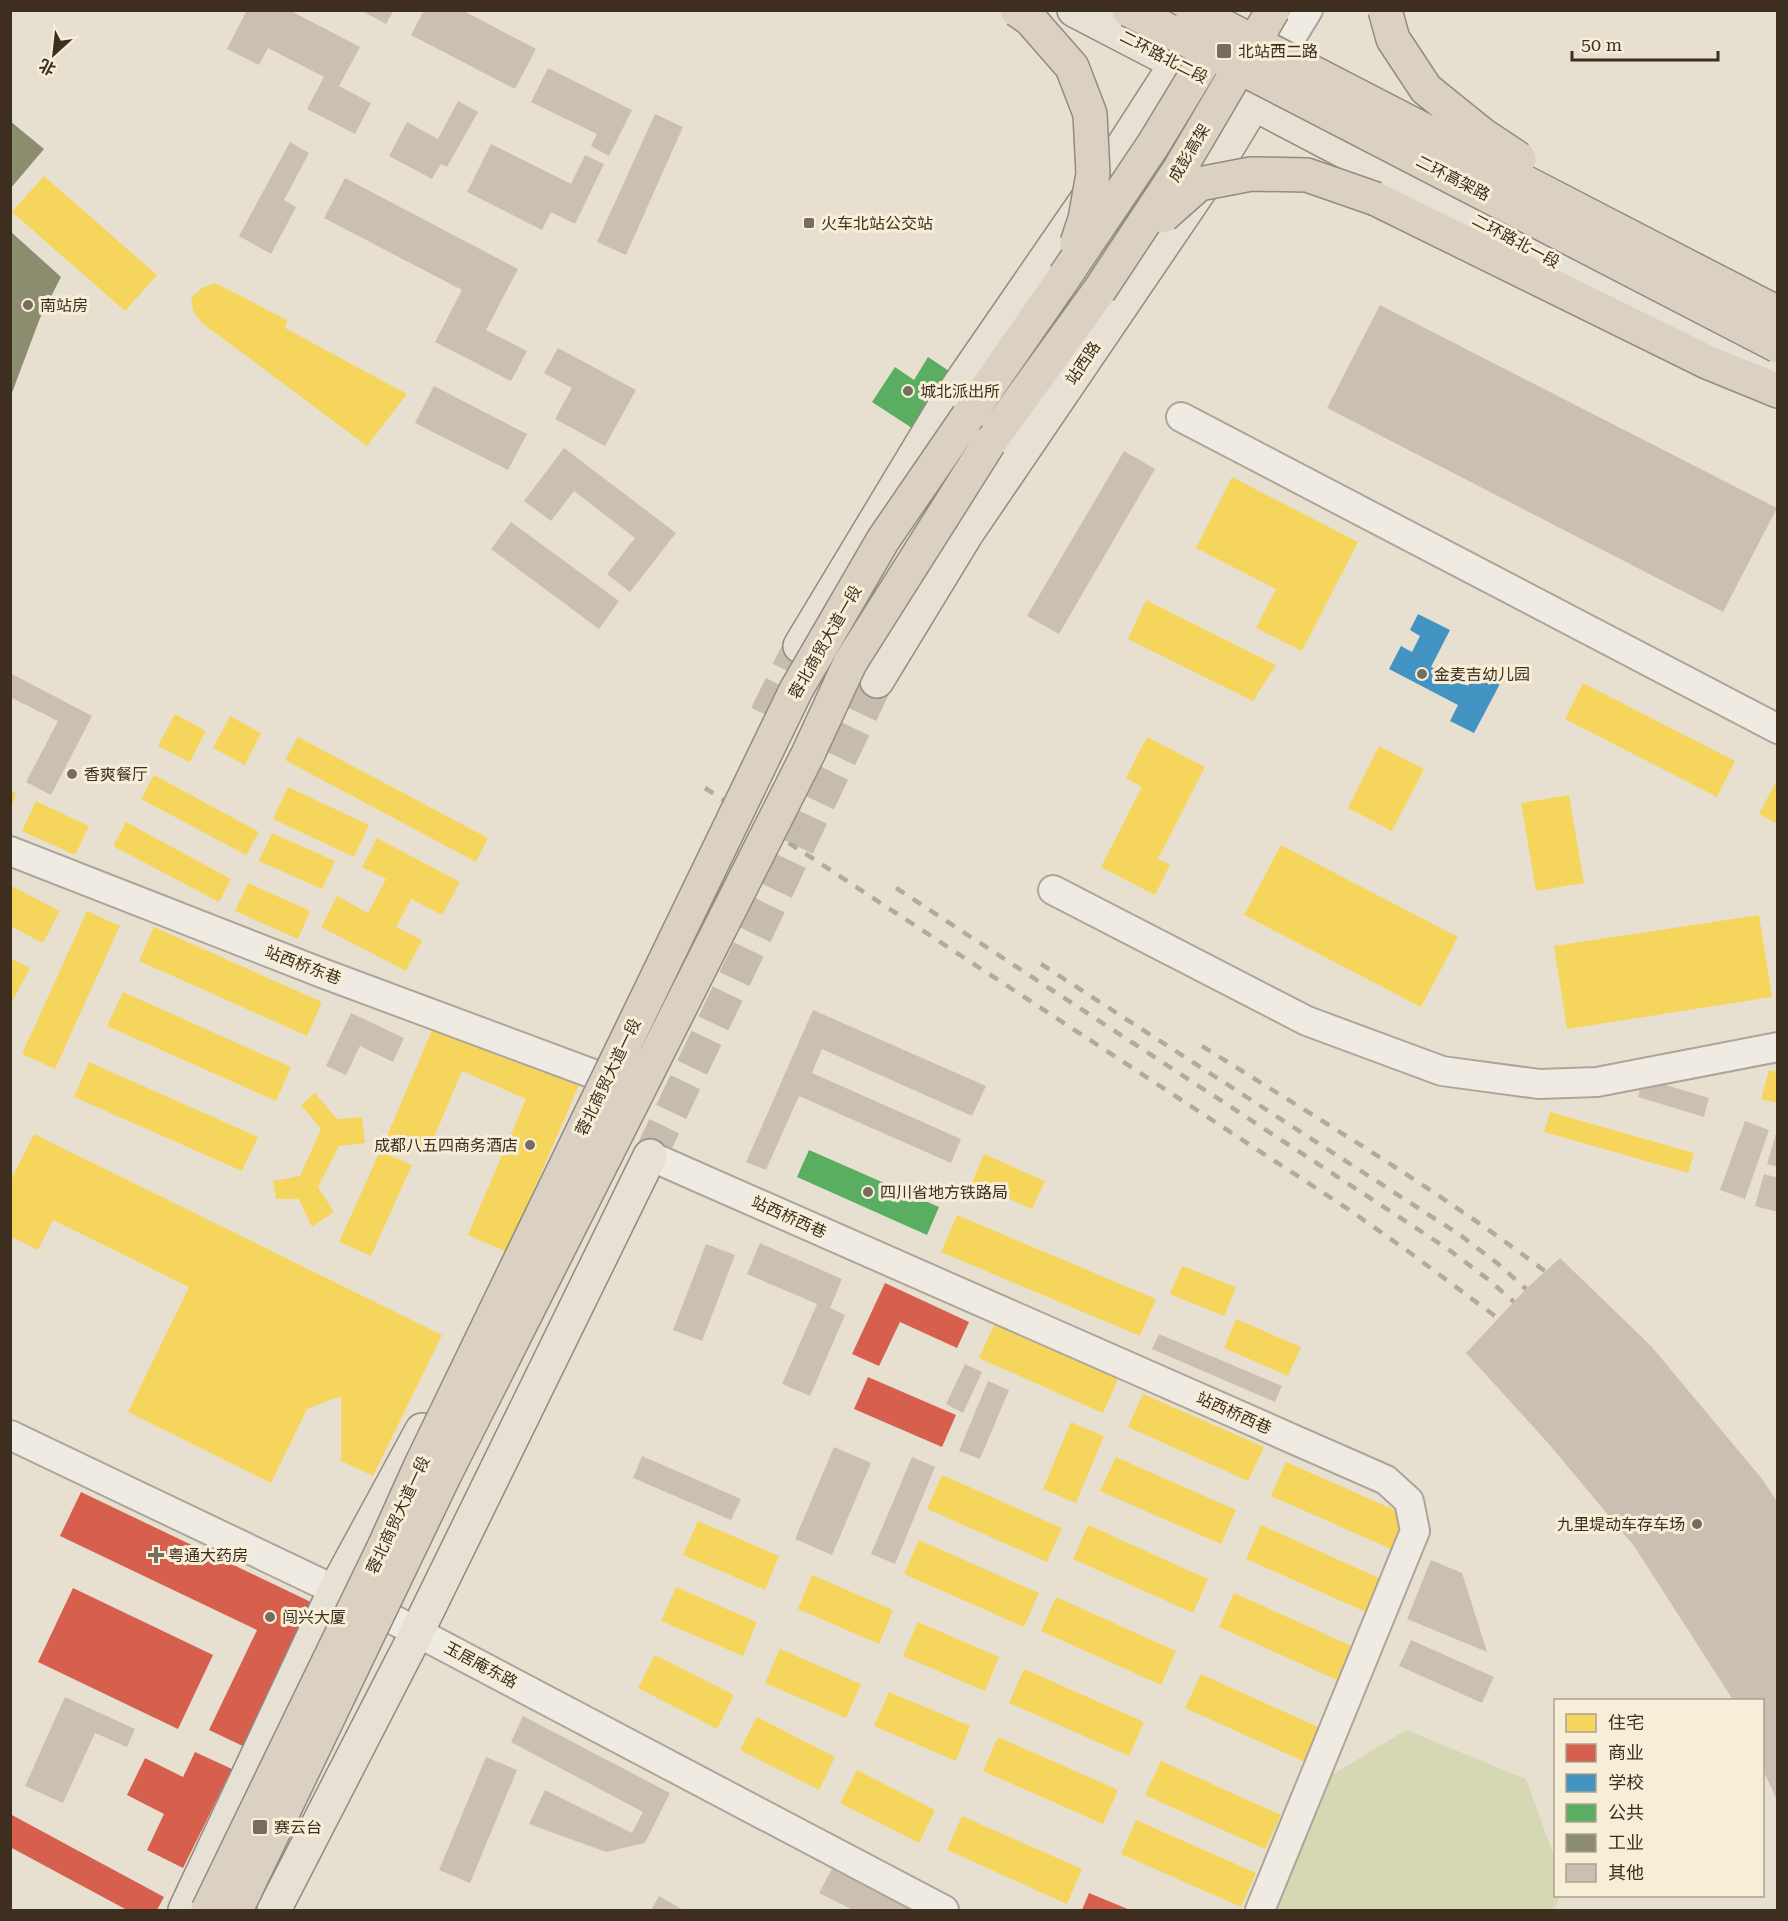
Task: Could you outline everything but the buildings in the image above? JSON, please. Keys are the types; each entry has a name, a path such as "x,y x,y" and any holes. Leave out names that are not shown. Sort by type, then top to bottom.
{"highway":[{"path":"1017,10 1030,19 1072,67 1090,114 1093,174 1085,219 1065,276"},
{"name":"二环高架路","path":"1129,10 1778,346"},
{"name":"二环高架路","path":"1192,10 1778,313"},
{"path":"1065,276 1153,145 1234,10"},
{"name":"成彭高架","path":"1099,291 1179,170 1273,10"},
{"path":"1385,10 1393,39 1426,89 1483,135 1642,243"},
{"path":"1099,291 1164,215 1199,184 1251,174 1307,175 1377,199 1707,362 1778,391"},
{"path":"1677,261 1778,298"},
{"name":"蓉北商贸大道一段","path":"208,1911 347,1595 426,1454 796,690 883,540 1065,276"},
{"name":"蓉北商贸大道一段","path":"236,1911 444,1476 808,754 850,663 989,443 1099,291"}],"main road":[{"name":"二环路北二段","path":"1074,10 1254,104"},
{"path":"800,646 944,407 1114,160 1210,10"},
{"path":"1220,10 1778,298"},
{"name":"站西路","path":"877,681 967,533 1217,165 1287,44"},
{"name":"二环路北一段","path":"1254,104 1778,379"},
{"name":"蓉北商贸大道一段","path":"185,1911 347,1595 475,1333 596,1076"},
{"path":"274,1911 417,1632 650,1156"}],"street":[{"path":"1287,44 1308,10"},
{"path":"1181,417 1778,729"},
{"name":"站西桥东巷","path":"10,851 322,973 596,1076"},
{"path":"1053,890 1307,1021 1442,1071 1539,1084 1597,1082 1778,1047"},
{"name":"站西桥西巷","path":"650,1156 1386,1480 1409,1501 1415,1531 1260,1911"},
{"name":"玉居庵东路","path":"10,1435 347,1595 944,1911"}],"green space":[{"path":"1406,1730 1526,1779 1554,1856 1554,1897 1560,1897 1554,1910 1274,1910 1332,1775"}],"tunnel":[{"path":"766,715 800,646"},
{"path":"650,1156 877,681"}],"railway":[{"path":"705,788 1351,1211 1499,1319"},
{"path":"896,888 1448,1249 1514,1302"},
{"path":"1041,964 1460,1235 1526,1289"},
{"path":"1202,1046 1420,1183 1546,1272"}],"place":[{"name":"北站西二路","path":"1224,51"},
{"name":"火车北站公交站","path":"809,223"},
{"name":"南站房","path":"28,305"},
{"name":"城北派出所","path":"908,391"},
{"name":"金麦吉幼儿园","path":"1422,674"},
{"name":"香爽餐厅","path":"72,774"},
{"name":"成都八五四商务酒店","path":"530,1145"},
{"name":"四川省地方铁路局","path":"868,1192"},
{"name":"九里堤动车存车场","path":"1697,1524"},
{"name":"粤通大药房","path":"156,1555"},
{"name":"闯兴大厦","path":"270,1617"},
{"name":"赛云台","path":"260,1827"}]}
